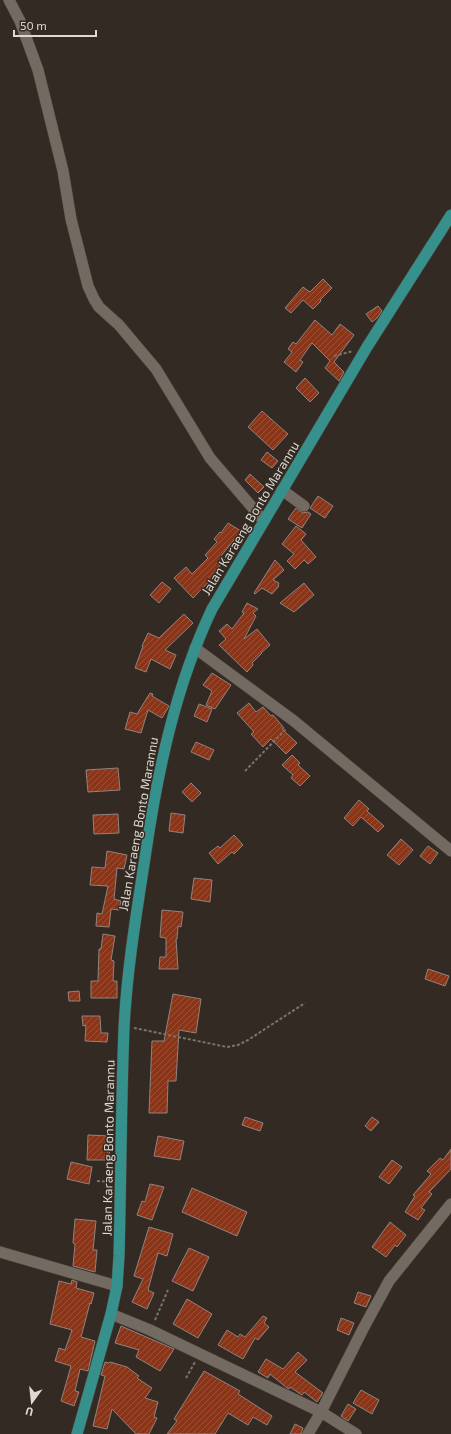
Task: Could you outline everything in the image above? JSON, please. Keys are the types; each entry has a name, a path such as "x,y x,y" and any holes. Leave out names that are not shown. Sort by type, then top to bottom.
{"main road":[{"name":"Jalan Karaeng Bonto Marannu","path":"77,1434 111,1314 117,1286 124,1027 136,914 152,812 166,739 195,648 212,609 367,347 451,215"}],"street":[{"path":"9,0 20,21 38,70 53,126 77,247 88,286 94,299 99,307 119,325 156,369 210,458 264,522"},
{"path":"282,490 304,506"},
{"path":"195,648 294,721 451,850"},
{"path":"308,1434 389,1281 451,1204"},
{"path":"0,1252 117,1286"},
{"path":"111,1314 150,1330 321,1412 356,1434"}],"path":[{"path":"245,771 294,721"},
{"path":"124,1027 227,1047 248,1040 305,1003"},
{"path":"150,1330 168,1290"},
{"path":"186,1378 199,1354"}],"building":[{"path":"323,279 332,288 313,309 303,300 291,313 285,308 303,287 310,292"},
{"path":"378,306 382,311 372,322 366,314"},
{"path":"315,320 332,335 340,324 354,335 334,362 344,372 339,381 325,368 330,361 312,343 300,360 303,362 296,372 284,362 292,352 288,349 293,342 296,344"},
{"path":"305,378 319,393 310,402 296,388"},
{"path":"262,411 288,434 273,450 248,427"},
{"path":"267,452 278,461 272,468 261,460"},
{"path":"250,474 264,487 258,493 245,480"},
{"path":"318,496 333,506 325,518 310,508"},
{"path":"296,508 303,513 308,512 311,514 302,528 288,519"},
{"path":"228,523 241,531 221,556 225,560 215,571 217,573 193,598 174,578 186,567 192,574 208,558 205,555 217,542 214,539 220,532 221,533"},
{"path":"296,526 306,534 301,540 316,557 308,564 304,560 295,569 287,561 294,554 282,544"},
{"path":"275,560 284,570 273,580 279,583 279,586 272,594 262,588 255,594 254,593"},
{"path":"162,582 171,589 159,603 150,595"},
{"path":"304,583 314,595 294,612 280,603"},
{"path":"247,603 258,609 253,613 256,616 244,639 257,629 270,645 252,663 253,665 247,672 219,645 226,639 219,631 227,624 232,629 244,613 242,612"},
{"path":"184,614 193,623 165,650 176,655 170,669 151,659 146,672 135,668 148,633 159,638"},
{"path":"212,673 231,685 215,709 206,705 212,691 203,685"},
{"path":"150,693 153,694 152,696 169,706 162,718 148,710 141,733 125,729 130,712 137,714"},
{"path":"249,703 256,712 263,707 271,716 273,715 284,728 282,729 297,743 286,754 271,739 263,747 251,734 254,732 237,713"},
{"path":"199,704 212,709 207,722 194,716"},
{"path":"196,742 214,750 209,760 191,752"},
{"path":"292,755 300,763 298,765 310,776 300,786 291,778 293,775 282,765"},
{"path":"118,768 120,790 88,792 86,770"},
{"path":"191,783 201,793 192,802 182,792"},
{"path":"359,800 369,809 367,811 384,826 378,832 361,817 353,826 344,818"},
{"path":"171,813 185,815 183,833 169,831"},
{"path":"118,814 119,833 94,834 93,815"},
{"path":"234,835 243,845 234,854 232,852 218,864 209,853 218,846 220,848"},
{"path":"401,839 413,850 399,865 387,855"},
{"path":"428,846 438,853 430,864 420,856"},
{"path":"107,851 127,855 124,869 117,868 114,899 121,901 119,910 111,909 109,927 96,926 97,913 102,914 108,886 90,885 92,867 105,868"},
{"path":"194,878 212,880 210,902 191,899"},
{"path":"162,910 183,912 181,927 178,926 176,939 178,969 159,969 160,957 166,957 166,938 160,937"},
{"path":"103,934 115,936 111,960 114,961 113,981 117,981 117,998 91,998 91,981 98,981 99,949 101,949"},
{"path":"428,969 449,976 445,986 425,979"},
{"path":"79,991 80,1001 69,1001 68,992"},
{"path":"173,994 201,999 196,1033 179,1030 176,1081 168,1081 167,1113 149,1113 152,1041 164,1041"},
{"path":"82,1016 100,1016 101,1033 108,1033 107,1042 85,1041 86,1025 83,1026"},
{"path":"245,1117 263,1123 260,1131 242,1125"},
{"path":"372,1117 379,1122 371,1131 365,1126"},
{"path":"88,1135 110,1136 109,1160 87,1160"},
{"path":"158,1136 184,1141 180,1160 154,1156"},
{"path":"451,1149 451,1169 429,1192 432,1194 421,1208 425,1210 418,1220 405,1212 415,1196 413,1195 431,1174 427,1171 440,1158 443,1160"},
{"path":"392,1160 402,1167 389,1184 379,1177"},
{"path":"71,1162 92,1167 89,1184 67,1179"},
{"path":"150,1184 164,1187 152,1220 137,1215 142,1201 145,1202"},
{"path":"192,1188 247,1212 237,1236 182,1212"},
{"path":"75,1219 96,1221 93,1250 97,1250 95,1272 73,1266"},
{"path":"390,1222 406,1235 397,1247 395,1245 386,1257 372,1247"},
{"path":"149,1227 173,1234 167,1256 158,1253 148,1290 154,1293 147,1309 132,1302 143,1279 134,1276"},
{"path":"189,1248 209,1257 193,1291 172,1281"},
{"path":"72,1280 77,1282 76,1288 94,1293 81,1337 95,1341 88,1371 80,1369 75,1391 79,1392 74,1406 61,1401 71,1366 55,1361 59,1348 65,1350 72,1330 50,1324 59,1281 71,1284"},
{"path":"358,1292 371,1296 366,1307 354,1303"},
{"path":"187,1299 212,1314 198,1338 173,1324"},
{"path":"263,1316 267,1318 264,1323 269,1327 258,1340 255,1338 243,1359 218,1345 227,1330 238,1337 240,1334 245,1337"},
{"path":"341,1318 354,1323 349,1335 337,1330"},
{"path":"121,1326 174,1349 160,1371 136,1357 139,1350 115,1343"},
{"path":"298,1352 307,1360 295,1372 323,1393 317,1402 304,1392 302,1395 290,1387 289,1389 287,1388 270,1374 268,1378 258,1372 266,1359 283,1369"},
{"path":"105,1362 127,1367 139,1376 137,1378 152,1388 145,1398 158,1402 154,1417 157,1418 149,1434 136,1434 112,1409 107,1429 93,1426 105,1376 101,1375"},
{"path":"204,1371 240,1391 238,1394 272,1416 267,1425 253,1417 248,1425 228,1413 215,1434 167,1434 177,1421 174,1419"},
{"path":"361,1390 379,1400 372,1414 353,1403"},
{"path":"348,1404 356,1409 348,1421 341,1416"},
{"path":"295,1424 303,1428 301,1434 290,1434"}]}
